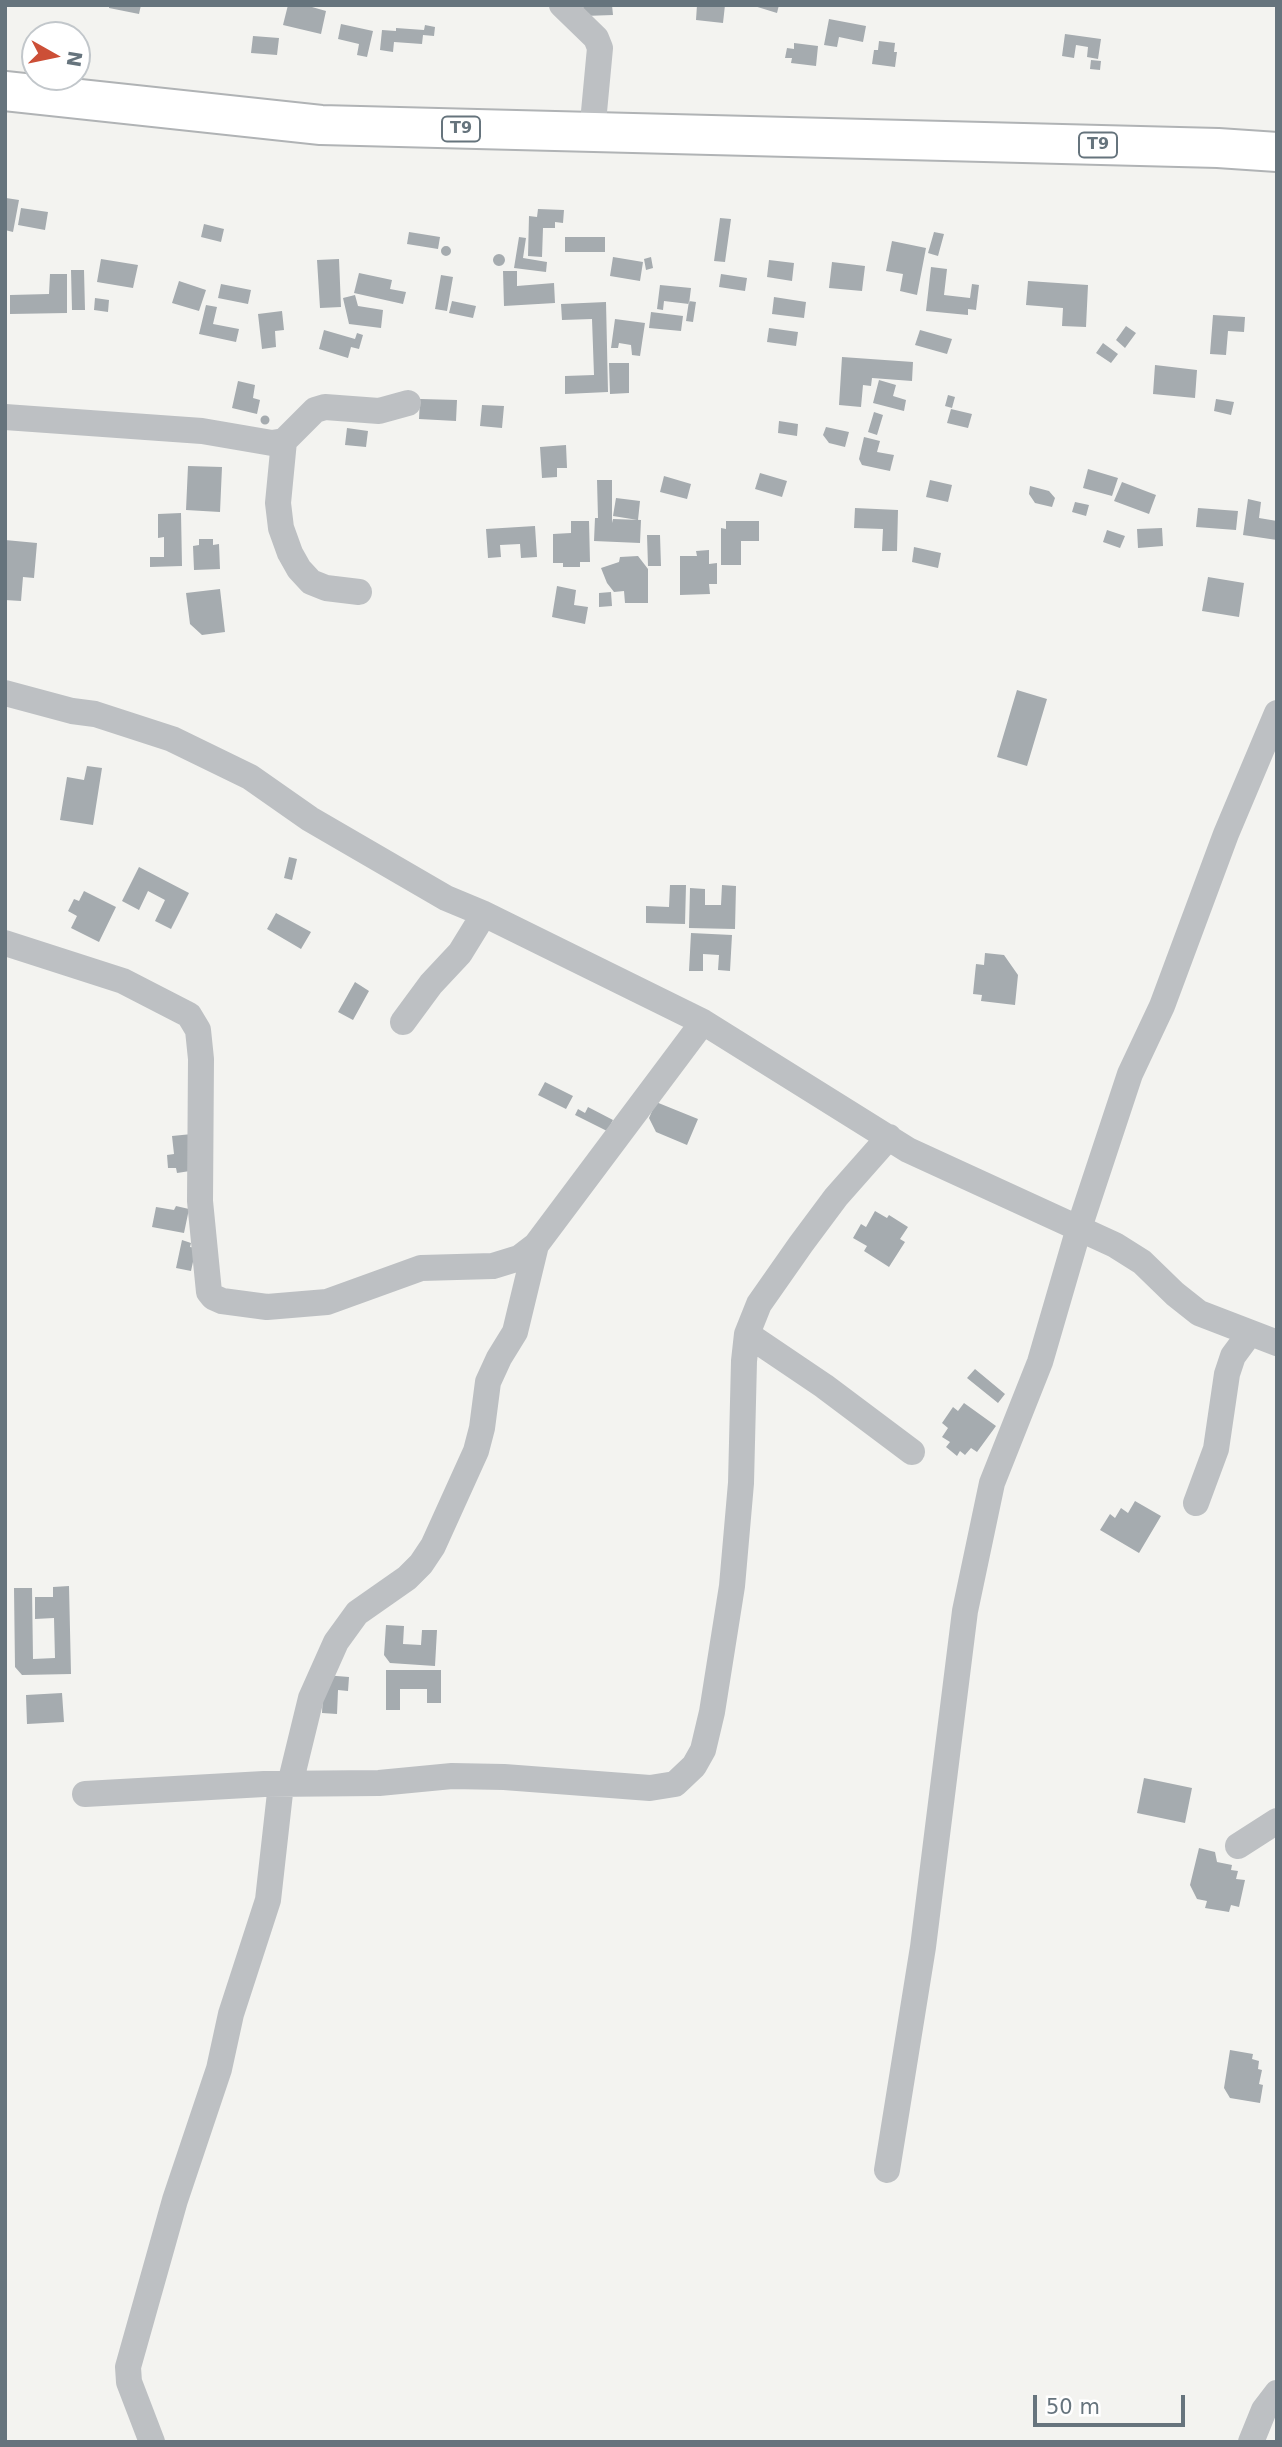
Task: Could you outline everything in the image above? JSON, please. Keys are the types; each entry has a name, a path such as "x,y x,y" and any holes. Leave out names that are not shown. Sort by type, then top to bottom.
{"highway":[{"name":"T9","path":"5,91 321,125 1218,148 1277,152"}],"street":[{"path":"562,5 596,38 600,48 592,133"},
{"path":"5,417 202,431 272,443 284,441 315,410 325,407 379,411 408,403"},
{"path":"284,441 278,503 281,528 290,553 311,582 326,588 359,592"},
{"path":"5,693 95,714 172,739 250,777 310,819 446,898 704,1022 908,1150 1079,1228 1142,1262 1199,1313 1277,1343"},
{"path":"887,2170 923,1947 965,1611 992,1483 1040,1362 1079,1228 1130,1074 1162,1006 1226,834 1277,712"},
{"path":"403,1022 431,984 460,953 484,914"},
{"path":"5,943 122,981 189,1015 198,1030 200,1201 209,1292 222,1301 267,1307 327,1302 421,1268 493,1266 519,1258 536,1245 704,1022"},
{"path":"85,1794 286,1784 379,1783 452,1776 504,1777 650,1788 675,1784 694,1766 703,1750 712,1712 732,1586 741,1483 747,1334 759,1304 801,1244 836,1197 889,1137"},
{"path":"152,2442 129,2382 128,2367 174,2200 219,2069 231,2014 268,1900 286,1784 311,1698 336,1642 357,1613 407,1578 433,1546 476,1451 488,1382 499,1358 516,1332 536,1245"},
{"path":"1196,1503 1216,1450 1227,1374 1233,1356 1250,1333"},
{"path":"747,1334 824,1386 912,1452"},
{"path":"1238,1846 1277,1821"},
{"path":"1251,2442 1264,2410 1277,2393"}],"building":[{"path":"109,5 141,5 139,14 109,8"},
{"path":"288,5 305,5 326,11 321,34 283,25"},
{"path":"583,5 612,5 613,15 584,16"},
{"path":"697,5 725,5 723,23 696,20"},
{"path":"751,5 779,5 777,13"},
{"path":"829,19 866,26 863,42 839,37 837,47 824,45"},
{"path":"341,24 373,31 367,57 357,55 359,44 338,39"},
{"path":"425,25 435,27 434,36 423,35 422,44 394,42 393,52 380,50 382,30 424,30"},
{"path":"1065,34 1101,39 1098,59 1087,57 1088,47 1076,45 1074,58 1062,56"},
{"path":"253,36 279,38 277,55 251,53"},
{"path":"879,41 895,43 895,67 872,64 874,50 878,50"},
{"path":"794,43 818,46 816,66 791,63 792,58 785,58 787,48 794,49"},
{"path":"1091,60 1101,61 1100,70 1090,69"},
{"path":"6,198 19,200 13,232 5,230"},
{"path":"21,208 48,212 45,230 18,225"},
{"path":"538,209 564,210 563,223 555,222 555,228 543,228 542,257 528,256 529,216 537,217"},
{"path":"720,218 731,219 725,262 714,261"},
{"path":"204,224 224,229 221,242 201,237"},
{"path":"409,232 440,237 438,249 407,244"},
{"path":"934,232 944,234 938,256 928,253"},
{"path":"519,237 526,238 523,258 547,262 546,272 514,268"},
{"path":"565,237 605,237 605,252 565,252"},
{"path":"892,241 926,248 917,295 900,291 903,274 886,271"},
{"path":"446,246 450,247 450,255 446,256 442,255 441,251 442,247"},
{"path":"499,254 505,260 499,266 493,260"},
{"path":"613,257 643,262 640,281 610,276"},
{"path":"651,257 653,268 646,270 644,259"},
{"path":"101,259 138,265 133,288 97,282"},
{"path":"339,259 341,307 320,308 317,260"},
{"path":"769,260 794,263 792,281 767,277"},
{"path":"832,262 865,266 862,291 829,288"},
{"path":"931,267 947,269 944,295 970,298 972,284 979,285 976,310 968,309 968,315 926,311"},
{"path":"71,270 84,270 85,310 72,310"},
{"path":"503,271 517,271 517,286 554,283 555,303 504,306"},
{"path":"359,273 392,280 390,289 406,292 403,304 354,293"},
{"path":"50,274 67,274 67,313 10,314 10,295 49,294"},
{"path":"721,274 747,278 745,291 719,287"},
{"path":"441,275 453,277 447,311 435,309"},
{"path":"179,281 206,290 199,311 172,303"},
{"path":"1028,281 1088,285 1086,327 1062,326 1063,308 1026,305"},
{"path":"221,284 251,290 248,304 218,298"},
{"path":"660,285 691,288 689,304 664,301 663,310 657,309"},
{"path":"355,295 358,306 383,310 381,328 349,324 343,298"},
{"path":"774,297 806,302 804,318 772,314"},
{"path":"95,298 109,300 108,312 94,310"},
{"path":"452,301 476,306 473,318 449,313"},
{"path":"689,301 696,302 693,322 686,321"},
{"path":"606,302 608,392 565,394 565,376 594,375 592,319 562,320 561,304"},
{"path":"206,305 217,307 213,324 239,329 236,342 199,334"},
{"path":"282,311 284,330 275,331 276,347 262,349 258,314"},
{"path":"651,312 683,316 681,331 649,328"},
{"path":"1213,315 1245,317 1244,332 1228,331 1226,355 1210,354"},
{"path":"615,319 645,323 640,356 632,355 631,345 619,343 618,348 611,348"},
{"path":"1126,326 1136,333 1125,348 1116,340"},
{"path":"769,328 798,332 796,346 767,342"},
{"path":"324,330 355,339 357,333 363,335 359,349 351,347 348,358 319,349"},
{"path":"920,330 952,339 947,354 915,345"},
{"path":"1103,343 1118,354 1111,363 1096,353"},
{"path":"842,357 913,362 912,381 872,378 871,386 863,385 861,407 839,405"},
{"path":"609,363 629,363 629,393 610,394"},
{"path":"1155,365 1197,370 1195,398 1153,394"},
{"path":"879,380 896,385 893,396 906,400 904,411 873,403"},
{"path":"238,381 255,385 253,398 260,400 257,414 232,408"},
{"path":"948,395 955,397 952,408 945,406"},
{"path":"420,399 457,400 456,421 419,419"},
{"path":"1216,399 1234,402 1231,415 1214,411"},
{"path":"482,405 504,406 502,428 480,426"},
{"path":"951,409 972,414 968,428 947,423"},
{"path":"874,412 883,415 877,435 868,432"},
{"path":"265,416 269,420 265,424 261,420"},
{"path":"779,421 798,424 797,436 778,433"},
{"path":"826,427 849,432 845,447 829,443 823,435"},
{"path":"347,428 368,431 366,447 345,445"},
{"path":"864,437 880,441 877,452 894,455 890,471 862,465 859,459"},
{"path":"566,445 567,468 557,468 557,477 542,478 540,447"},
{"path":"188,466 222,467 220,512 186,510"},
{"path":"1088,469 1118,478 1112,496 1083,488"},
{"path":"760,473 787,481 782,497 755,489"},
{"path":"664,476 691,484 687,499 660,492"},
{"path":"597,480 612,480 612,523 613,519 641,520 640,543 594,541 595,518 598,518"},
{"path":"930,480 952,485 948,502 926,497"},
{"path":"1122,482 1156,495 1149,514 1114,501"},
{"path":"1030,486 1049,491 1055,498 1052,507 1035,503 1029,494"},
{"path":"616,498 640,501 638,520 613,516"},
{"path":"1248,499 1261,502 1259,518 1277,521 1277,540 1243,535"},
{"path":"1075,502 1089,505 1086,516 1072,512"},
{"path":"855,508 898,510 897,551 882,551 883,529 854,528"},
{"path":"1198,508 1238,511 1236,530 1196,527"},
{"path":"181,513 182,566 150,567 150,557 164,557 164,537 158,538 158,514"},
{"path":"571,521 589,521 590,562 580,562 580,567 563,567 563,563 553,563 553,534 571,533"},
{"path":"726,521 759,521 759,541 741,541 741,565 721,565 721,528 726,529"},
{"path":"535,526 537,557 521,558 520,544 500,545 501,557 488,558 486,529"},
{"path":"1162,528 1163,546 1138,548 1137,529"},
{"path":"1107,530 1125,536 1120,548 1103,542"},
{"path":"647,535 660,535 661,566 648,566"},
{"path":"199,539 213,539 213,545 219,544 220,569 194,570 193,546 199,545"},
{"path":"5,540 37,543 34,578 23,577 21,601 5,600"},
{"path":"914,547 941,553 938,568 912,562"},
{"path":"709,550 709,564 717,563 717,584 709,584 710,594 680,595 680,556 697,556 696,551"},
{"path":"638,556 648,569 648,603 625,603 624,591 614,592 601,568 619,562 620,557"},
{"path":"1208,577 1244,583 1239,617 1202,611"},
{"path":"557,586 576,590 574,605 588,607 585,624 552,617"},
{"path":"220,589 225,632 202,635 190,624 186,593"},
{"path":"611,592 612,606 599,607 599,593"},
{"path":"1017,690 1047,699 1027,766 997,757"},
{"path":"87,766 102,768 93,825 60,820 67,777 84,780"},
{"path":"289,857 297,859 292,880 284,878"},
{"path":"139,867 189,893 171,929 155,921 165,900 148,891 139,910 122,901"},
{"path":"670,885 686,885 685,924 646,923 646,906 669,907"},
{"path":"722,885 736,886 735,929 689,928 690,888 705,889 705,905 721,905"},
{"path":"84,891 116,907 99,942 71,928 77,916 68,911 74,899 79,901"},
{"path":"276,913 311,932 301,949 267,929"},
{"path":"691,933 732,935 730,971 718,970 719,955 703,954 703,971 689,971"},
{"path":"985,953 1004,955 1018,975 1015,1005 981,1001 982,995 973,994 976,964 984,965"},
{"path":"355,982 369,991 353,1020 338,1012"},
{"path":"545,1082 573,1096 566,1109 538,1095"},
{"path":"656,1102 698,1119 687,1145 656,1132 649,1118"},
{"path":"588,1107 613,1120 607,1131 575,1115 578,1109 585,1113"},
{"path":"192,1134 190,1171 177,1173 176,1168 168,1168 167,1155 174,1154 172,1136"},
{"path":"176,1206 189,1209 184,1233 152,1227 156,1207 174,1210"},
{"path":"875,1211 887,1218 889,1215 908,1227 900,1239 905,1242 889,1267 864,1251 867,1246 853,1238 861,1224 866,1227"},
{"path":"182,1240 191,1243 190,1247 196,1248 191,1271 176,1268"},
{"path":"975,1369 1005,1394 998,1403 967,1378"},
{"path":"964,1403 996,1426 977,1452 971,1448 965,1455 960,1451 957,1456 946,1447 950,1442 942,1437 948,1428 942,1423 953,1407 958,1411"},
{"path":"1135,1501 1161,1516 1139,1553 1100,1530 1110,1514 1115,1518 1121,1508 1128,1513"},
{"path":"69,1586 71,1674 22,1675 15,1667 14,1588 32,1588 33,1659 55,1658 54,1618 35,1619 35,1597 53,1597 53,1587"},
{"path":"386,1625 404,1626 403,1644 421,1645 422,1630 437,1630 435,1666 390,1663 384,1655"},
{"path":"386,1670 441,1670 441,1703 427,1703 427,1689 400,1689 400,1710 386,1710"},
{"path":"324,1675 349,1677 348,1691 338,1690 337,1714 322,1713"},
{"path":"62,1693 64,1722 27,1724 26,1695"},
{"path":"1144,1778 1192,1788 1185,1823 1137,1813"},
{"path":"1199,1848 1215,1852 1217,1862 1232,1865 1231,1870 1238,1871 1236,1879 1245,1880 1239,1907 1231,1905 1229,1912 1205,1908 1207,1901 1197,1899 1190,1885"},
{"path":"1230,2050 1253,2054 1252,2059 1259,2061 1258,2069 1262,2070 1259,2084 1263,2085 1260,2103 1230,2098 1224,2088"}]}
